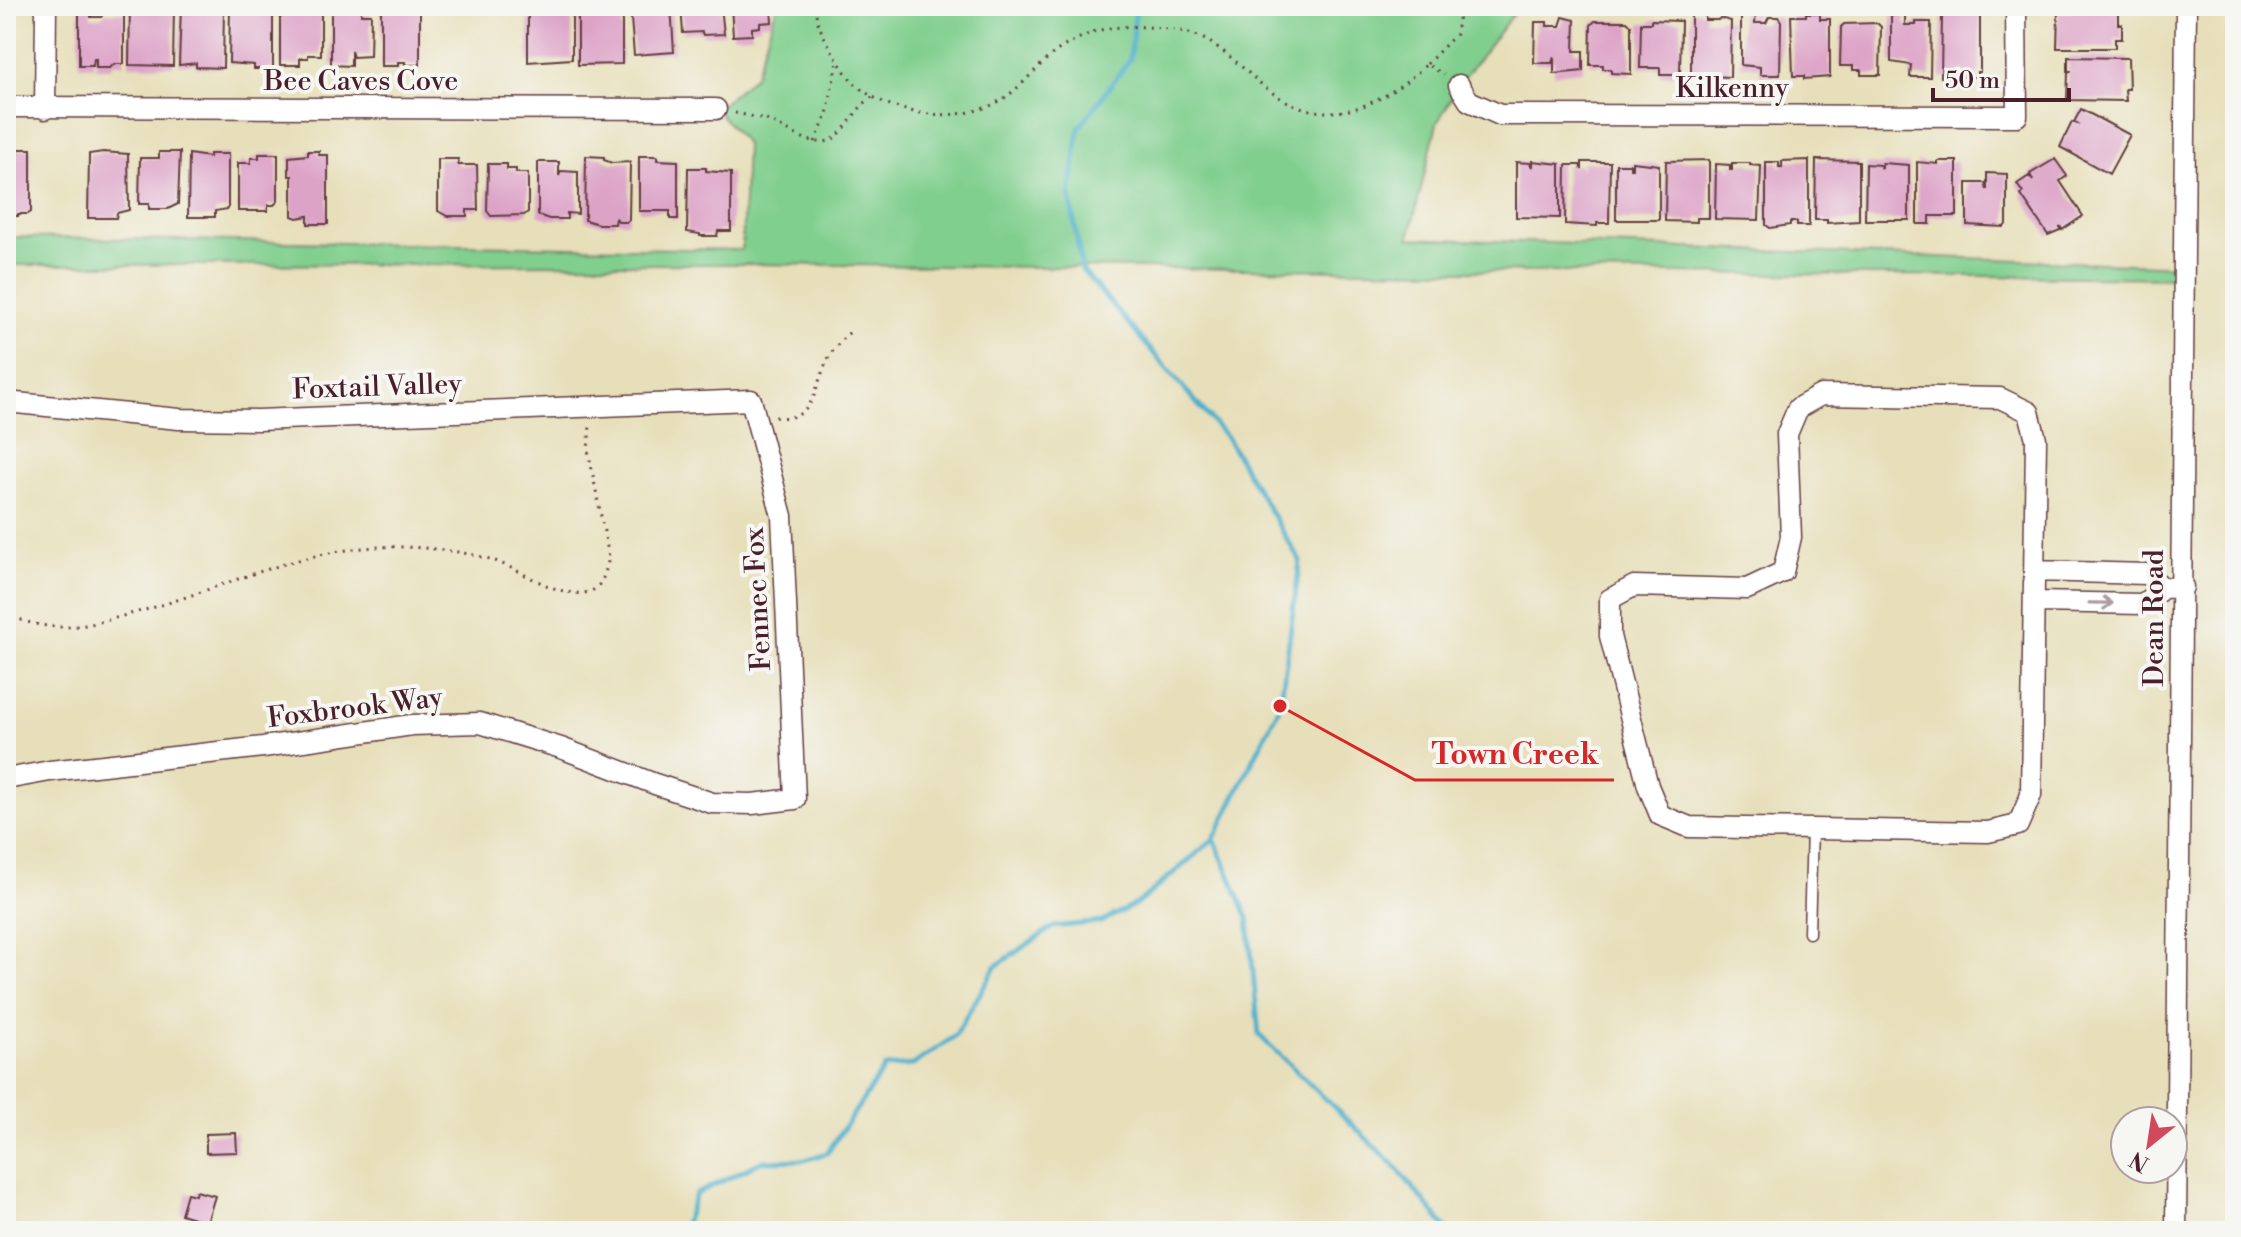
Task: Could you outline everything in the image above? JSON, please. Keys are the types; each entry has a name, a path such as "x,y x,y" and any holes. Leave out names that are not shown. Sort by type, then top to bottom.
{"street":[{"path":"45,109 46,6"},
{"name":"Kilkenny","path":"1459,85 1469,101 1500,115 2017,116 2016,6"},
{"name":"Dean Road","path":"2176,1231 2173,588 2186,6"},
{"name":"Bee Caves Cove","path":"6,107 716,109"},
{"path":"1821,395 2000,398 2029,412 2036,439 2034,602 2031,795 2018,825 1988,832 1689,827 1660,815 1648,786 1610,636 1610,599 1634,586 1747,589 1783,572 1791,537 1787,434 1798,408 1821,395"},
{"name":"Foxtail Valley","path":"6,402 179,419 243,420 590,406 753,407"},
{"name":"Fennec Fox","path":"753,407 782,516 795,799"},
{"path":"2034,571 2147,574 2173,588"},
{"path":"2034,602 2143,604 2173,588"},
{"name":"Foxbrook Way","path":"6,779 412,725 480,723 561,748 712,803 752,804 795,799"}],"lane":[{"path":"1809,933 1812,829"}],"path":[{"path":"815,6 816,20 837,60 860,88 896,108 955,116 995,103 1056,52 1094,31 1145,27 1191,32 1221,48 1264,86 1307,111 1329,113 1355,110 1405,84 1427,64 1456,34 1460,6"},
{"path":"815,142 827,115 837,60"},
{"path":"1427,64 1459,85"},
{"path":"716,109 765,120 815,142 829,141 839,134 862,103 874,96"},
{"path":"753,407 784,418 805,411 816,395 830,355 837,343 851,331"},
{"path":"6,613 20,621 60,627 98,622 153,608 289,563 347,549 394,547 440,550 488,559 565,591 585,594 597,587 606,573 609,557 588,450 590,406"}],"green space":[{"path":"777,6 1519,6 1459,85 1437,123 1409,238 2185,266 2185,278 732,264 6,265 6,237 742,250 746,144 716,109 755,76"}],"building":[{"path":"130,6 174,6 173,66 129,65"},
{"path":"181,6 224,7 223,68 196,67 196,63 179,65"},
{"path":"230,6 273,6 273,69 254,69 254,65 229,63"},
{"path":"393,6 420,6 420,65 398,62 398,66 381,66 381,10"},
{"path":"528,6 572,6 572,59 528,62"},
{"path":"578,6 622,6 622,64 578,65"},
{"path":"630,6 671,6 674,52 634,55"},
{"path":"681,6 721,6 724,34 683,33"},
{"path":"731,6 771,6 772,22 760,23 760,27 752,28 752,35 733,36"},
{"path":"79,8 91,8 91,17 101,17 105,12 124,12 124,64 96,68 94,59 93,66 79,66"},
{"path":"291,8 321,8 321,55 300,58 300,65 280,65 280,18 290,13"},
{"path":"2070,9 2118,10 2122,39 2115,39 2115,48 2057,48 2058,12 2070,12"},
{"path":"335,10 361,10 361,14 371,14 370,56 353,57 351,51 351,66 331,65 331,15"},
{"path":"1691,11 1705,12 1705,20 1720,18 1731,21 1730,77 1711,76 1711,73 1691,75"},
{"path":"1741,13 1756,13 1755,23 1766,23 1769,17 1778,17 1781,21 1780,75 1760,75 1760,67 1741,65"},
{"path":"1806,13 1820,13 1820,19 1830,19 1830,77 1804,79 1804,76 1793,76 1791,16 1806,16"},
{"path":"1980,14 1980,72 1977,72 1977,77 1964,77 1964,70 1961,70 1961,78 1941,77 1942,15"},
{"path":"1891,15 1905,15 1905,25 1931,22 1930,77 1910,77 1911,65 1891,62"},
{"path":"1563,17 1575,20 1574,51 1583,51 1583,71 1554,74 1554,57 1552,63 1534,63 1535,22 1560,26"},
{"path":"1651,20 1681,21 1680,75 1660,75 1660,68 1640,68 1641,23 1651,23"},
{"path":"1595,21 1627,21 1631,25 1631,74 1611,73 1611,69 1603,69 1603,65 1590,65 1591,25"},
{"path":"1877,23 1881,27 1880,75 1861,75 1861,70 1853,70 1853,66 1840,66 1841,27 1844,24"},
{"path":"2068,57 2128,58 2129,89 2125,89 2126,101 2067,100 2068,73 2072,71 2068,71"},
{"path":"2081,109 2130,135 2109,174 2060,147 2072,122 2079,124 2074,122"},
{"path":"12,149 31,149 31,212 6,216 6,152 12,152"},
{"path":"308,151 328,155 328,224 308,224 308,216 292,216 289,157 308,155"},
{"path":"159,152 180,152 178,204 168,209 149,209 149,204 139,204 140,158 159,158"},
{"path":"89,154 128,154 129,210 117,213 116,218 88,218"},
{"path":"189,154 209,157 209,154 228,154 228,209 215,211 215,217 188,217"},
{"path":"259,154 278,154 278,201 268,205 268,211 238,211 238,163 251,163 251,158 259,158"},
{"path":"586,156 604,157 612,163 630,162 627,222 619,222 616,218 615,224 585,220"},
{"path":"639,156 678,161 678,219 670,219 670,211 639,211"},
{"path":"438,159 458,159 458,165 477,165 478,210 467,210 467,216 447,216 438,211"},
{"path":"2055,159 2067,176 2060,181 2083,216 2048,235 2017,184 2029,176 2033,181 2030,174"},
{"path":"1709,160 1709,218 1697,218 1697,222 1665,221 1666,161"},
{"path":"1809,160 1809,226 1797,226 1797,222 1790,222 1790,225 1770,228 1766,225 1766,162 1779,162 1779,167 1782,167 1782,161"},
{"path":"1816,160 1859,161 1859,221 1827,223 1827,220 1815,220"},
{"path":"1532,161 1560,164 1560,218 1516,217 1516,162 1530,163 1532,167"},
{"path":"1938,161 1957,161 1957,216 1930,216 1930,224 1917,224 1917,162 1938,164"},
{"path":"538,162 559,162 559,176 561,171 578,172 578,214 567,213 567,219 549,219 538,215"},
{"path":"1582,162 1610,162 1609,223 1597,223 1597,226 1565,224 1566,165 1580,165 1582,170"},
{"path":"1632,162 1659,165 1659,220 1616,220 1616,164 1630,164 1632,169"},
{"path":"1732,163 1761,166 1759,220 1715,219 1716,164 1730,165 1732,170"},
{"path":"1882,163 1909,165 1909,220 1865,220 1866,164 1880,165 1882,169"},
{"path":"488,164 507,164 507,169 516,169 516,173 528,173 528,212 524,215 491,216 487,211"},
{"path":"688,168 731,173 731,231 718,231 717,236 687,232"},
{"path":"1987,173 2007,174 2007,223 2004,227 1967,225 1967,183 1985,183 1987,190"},
{"path":"236,1133 237,1152 206,1153 206,1134"},
{"path":"196,1191 215,1196 207,1222 181,1214 187,1193 195,1195"}],"waterway":[{"path":"682,1231 696,1194 763,1161 805,1160 827,1153 885,1067 913,1065 955,1036 996,966 1053,927 1101,922 1138,903 1214,839 1280,706 1300,561 1226,437 1082,270 1070,196 1079,128 1130,59 1136,6"},
{"path":"1214,839 1248,918 1259,1035 1394,1165 1449,1231"},
{"path":"541,1231 546,1231"}],"place":[{"name":"Town Creek","path":"1280,706"}]}
